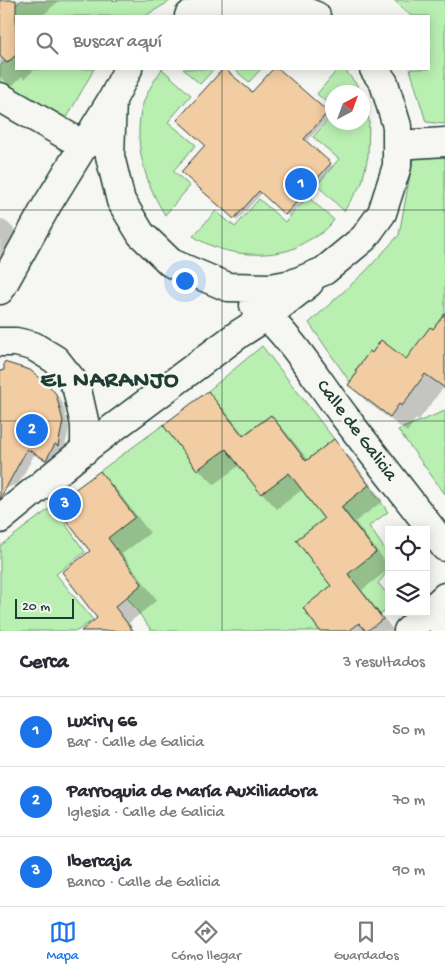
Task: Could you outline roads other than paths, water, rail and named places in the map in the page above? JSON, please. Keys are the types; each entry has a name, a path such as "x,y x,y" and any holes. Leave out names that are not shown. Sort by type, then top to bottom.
{"street":[{"path":"192,15 232,1 289,5 314,15"},
{"path":"0,290 47,205 112,100 127,70"},
{"path":"0,519 85,450 239,334 267,316 364,238 382,213 397,166 397,126 395,117 384,83 375,70"},
{"path":"0,97 84,146"},
{"path":"112,100 110,156 121,201 141,234 171,263 228,287 271,288 292,284 324,271"},
{"path":"397,144 445,142"},
{"name":"Calle de Galicia","path":"228,287 254,305 283,333 345,418 445,547"},
{"path":"0,342 16,342 33,346 56,360 64,369 76,385 84,425 85,450"},
{"path":"408,631 445,597"}],"place":[{"name":"Luxiry 66","path":"301,184"},
{"name":"Parroquia de María Auxiliadora","path":"32,430"},
{"name":"Ibercaja","path":"65,504"}],"district":[{"name":"EL NARANJO","path":"110,381"}]}
